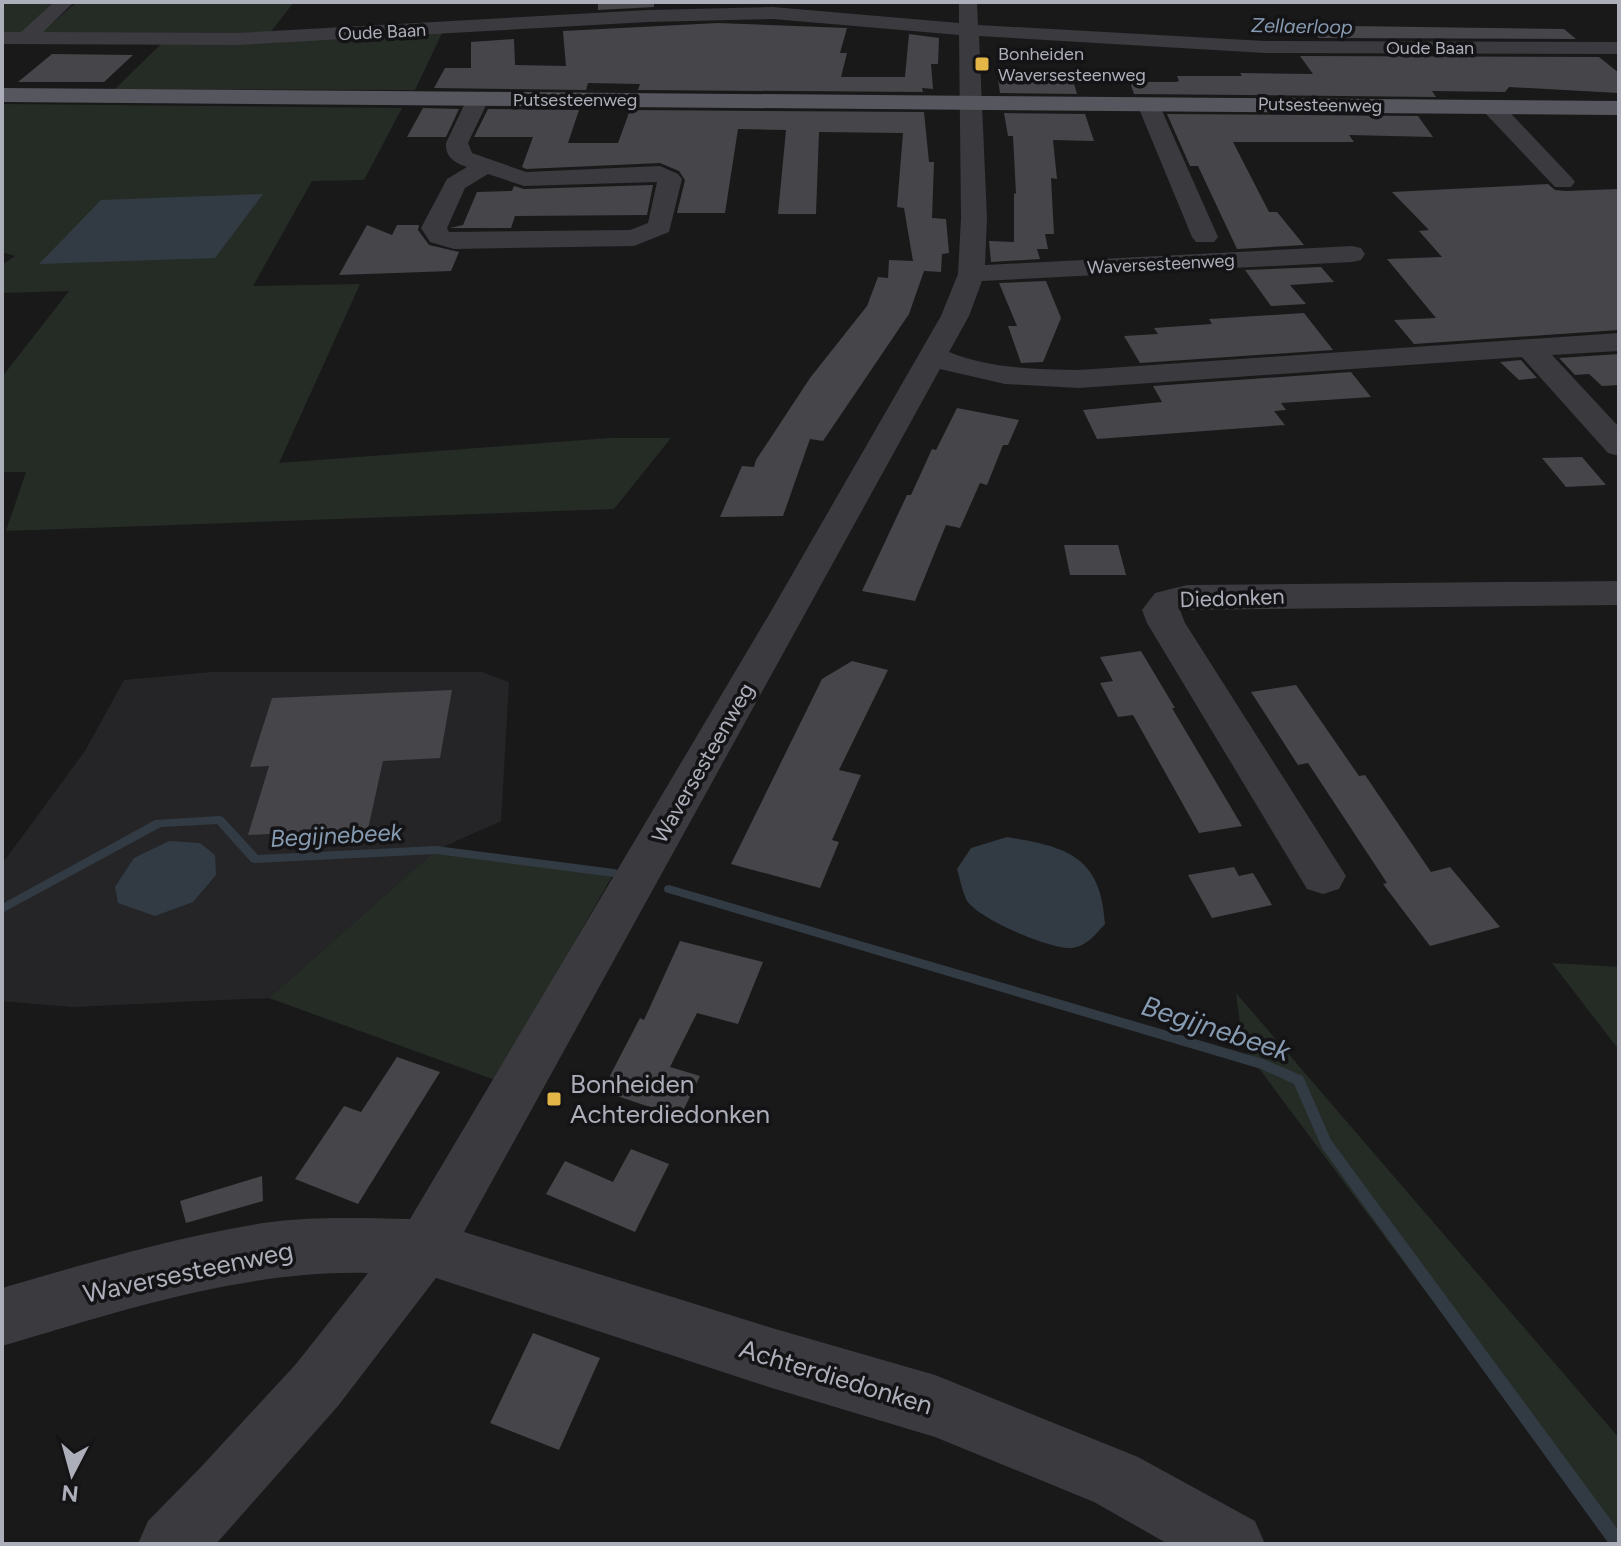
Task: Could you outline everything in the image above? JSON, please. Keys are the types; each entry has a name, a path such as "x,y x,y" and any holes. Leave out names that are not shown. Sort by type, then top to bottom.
{"main road":[{"name":"Putsesteenweg","path":"2,95 1619,108"}],"street":[{"path":"27,37 65,2"},
{"name":"Waversesteenweg","path":"171,1544 224,1490 317,1385 425,1247 955,316 971,274 974,218 968,2"},
{"name":"Oude Baan","path":"2,38 252,38 761,7 968,30 1265,47 1619,48"},
{"path":"478,99 457,143 457,151 464,158 524,179 660,173 670,179 660,227 634,238 454,241 439,237 434,228 455,184 485,166"},
{"path":"1148,104 1205,237"},
{"path":"1492,107 1563,182"},
{"name":"Waversesteenweg","path":"971,274 1352,254"},
{"path":"934,356 957,367 991,374 1079,379 1619,342"},
{"path":"1528,347 1619,446"},
{"name":"Diedonken","path":"1323,876 1166,623 1161,610 1168,601 1187,597 1619,593"},
{"name":"Waversesteenweg","path":"2,1317 117,1283 265,1251 349,1245 425,1247"},
{"name":"Achterdiedonken","path":"425,1247 772,1358 935,1406 1116,1479 1232,1544"}],"shaded area":[{"path":"2,2 58,2 20,34 2,33"},
{"path":"77,2 294,2 269,34 38,35"},
{"path":"443,31 415,90 115,89 162,43"},
{"path":"2,104 402,108 364,180 312,181 253,286 360,284 279,463 609,438 671,438 614,509 6,531 26,472 2,472 2,377 69,291 2,293 2,265 15,256 2,252"},
{"path":"263,194 215,258 39,264 101,200"},
{"path":"212,672 482,672 509,682 501,821 436,850 269,998 72,1007 2,1001 2,864 85,751 124,680"},
{"path":"1007,837 1063,851 1088,869 1102,901 1105,924 1090,939 1071,948 1061,947 1014,931 972,907 966,899 957,869 971,848"},
{"path":"169,841 200,843 215,855 216,875 193,902 155,916 118,903 115,887 134,858"},
{"path":"436,850 614,873 495,1080 269,998"},
{"path":"1552,963 1619,967 1619,1050"},
{"path":"1236,993 1619,1438 1619,1544 1614,1544 1243,1047"}],"building":[{"path":"654,2 654,7 598,10 598,3"},
{"path":"1344,22 1348,26 1564,29 1576,39 1319,38 1304,23"},
{"path":"718,23 847,28 840,53 847,53 841,77 905,77 909,34 939,38 938,64 931,64 933,89 922,88 923,92 638,90 640,84 588,83 586,90 434,88 445,68 471,68 471,42 514,39 515,65 566,66 563,31"},
{"path":"52,54 133,55 104,82 18,82"},
{"path":"1300,56 1599,57 1619,73 1619,93 1509,87 1505,92 1432,91 1436,97 1134,94 1130,82 1176,82 1179,81 1177,76 1242,76 1240,73 1313,74"},
{"path":"998,80 1070,80 1077,94 1000,93"},
{"path":"423,108 459,109 446,137 407,137"},
{"path":"488,109 579,110 568,143 618,143 630,110 924,112 929,162 934,162 932,218 946,219 949,253 942,254 941,272 924,271 909,314 823,441 810,439 783,516 720,517 742,466 754,467 810,378 867,306 878,277 888,278 889,260 913,261 904,208 897,207 903,133 819,132 816,214 778,214 786,130 738,129 725,213 677,213 685,180 679,171 660,163 526,169 522,167 533,137 474,137"},
{"path":"1004,113 1085,114 1094,141 1053,140 1057,179 1051,178 1054,234 1045,234 1048,249 1037,249 1040,259 991,262 989,241 1014,242 1016,194 1013,136 1008,136"},
{"path":"1167,114 1418,116 1433,137 1349,135 1354,142 1233,142 1269,212 1277,212 1304,245 1237,249 1198,166 1190,166"},
{"path":"1548,184 1555,190 1566,191 1619,189 1619,330 1414,344 1394,320 1436,318 1387,259 1442,257 1419,231 1429,230 1392,192"},
{"path":"653,185 647,215 515,216 511,228 450,228 463,225 477,192 512,191 514,186 524,189"},
{"path":"367,225 392,235 397,225 419,225 418,230 429,245 459,252 451,271 339,275"},
{"path":"1321,267 1334,282 1290,285 1306,304 1271,306 1245,270"},
{"path":"1046,281 1061,318 1043,362 1021,363 1008,326 1017,326 999,283"},
{"path":"1304,313 1333,350 1140,363 1124,336 1158,334 1154,328 1212,324 1209,319"},
{"path":"1619,354 1619,385 1602,386 1589,374 1575,375 1559,358"},
{"path":"1521,360 1537,378 1519,380 1500,362"},
{"path":"1351,372 1371,397 1281,403 1286,410 1274,411 1285,425 1097,439 1083,410 1162,402 1153,386"},
{"path":"957,408 1019,420 1008,445 1003,445 987,485 980,483 960,528 946,525 915,601 862,591 907,495 911,495 932,449 936,450"},
{"path":"1582,457 1606,485 1566,487 1542,458"},
{"path":"1064,545 1118,545 1126,575 1070,575"},
{"path":"1141,651 1242,826 1199,833 1133,715 1118,717 1100,683 1113,681 1100,657"},
{"path":"852,661 888,670 839,770 861,775 832,840 839,842 820,888 731,864 822,679"},
{"path":"1296,685 1359,776 1365,775 1431,872 1450,867 1500,927 1430,946 1383,884 1387,883 1308,763 1298,765 1251,692"},
{"path":"452,690 440,758 383,761 368,829 248,835 269,766 250,767 272,698"},
{"path":"1234,867 1239,876 1253,873 1272,905 1212,918 1188,875"},
{"path":"680,941 763,962 738,1024 697,1013 670,1067 700,1076 680,1117 602,1091 640,1018 644,1020"},
{"path":"397,1057 440,1072 358,1204 295,1179 344,1106 361,1112"},
{"path":"631,1149 669,1164 635,1232 546,1194 565,1161 613,1182"},
{"path":"262,1176 263,1201 186,1223 180,1201"},
{"path":"533,1333 600,1358 559,1450 490,1423"}],"waterway":[{"name":"Begijnebeek","path":"2,909 159,823 219,820 255,859 436,850 614,873"},
{"name":"Begijnebeek","path":"669,889 1263,1064 1299,1080 1326,1144 1619,1544"}],"place":[{"name":"Bonheiden Waversesteenweg","path":"982,64"},
{"name":"Bonheiden Achterdiedonken","path":"554,1099"}],"water label":[{"name":"Zellaerloop","path":"1302,26"}]}
